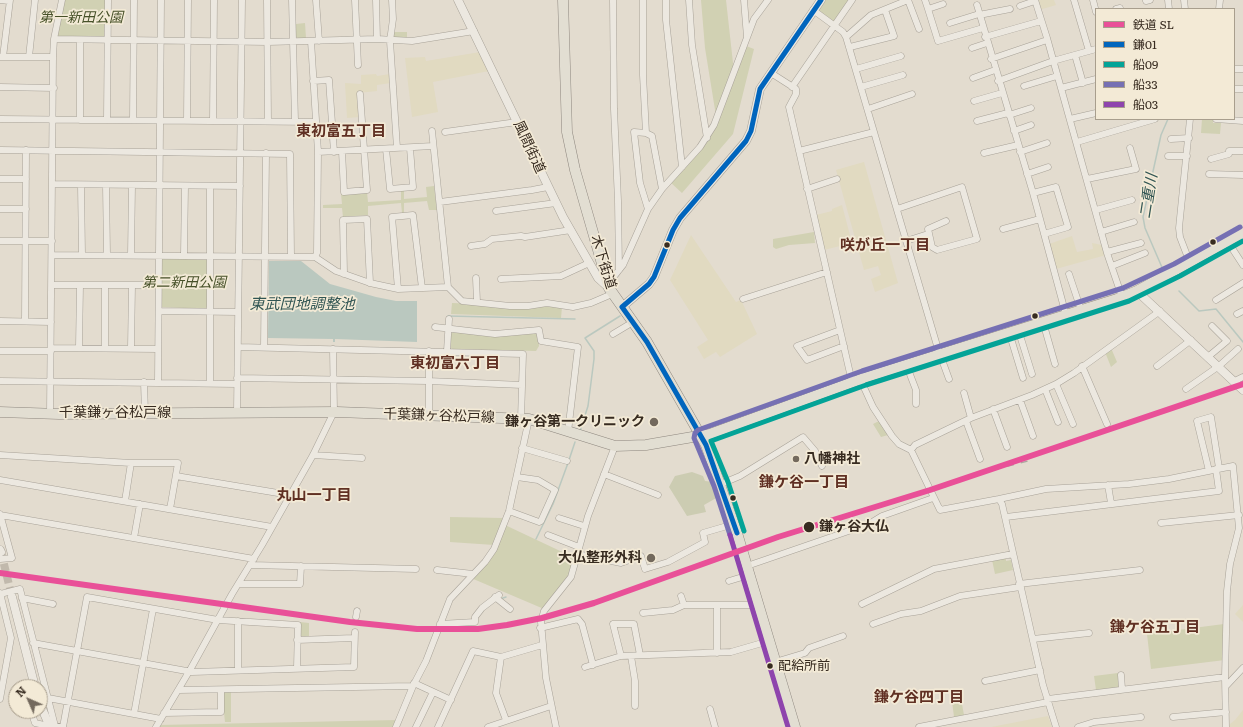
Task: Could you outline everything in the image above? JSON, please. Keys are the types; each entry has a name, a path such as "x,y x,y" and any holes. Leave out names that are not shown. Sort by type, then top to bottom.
{"main road":[{"name":"木下街道","path":"563,0 567,132 575,170 610,289 647,342 701,436 721,484 734,524 795,727"},
{"name":"千葉鎌ヶ谷松戸線","path":"0,412 50,414 334,412 525,419 615,446 637,446 710,434 906,364 1122,297 1166,276 1243,233"}],"street":[{"path":"0,0 9,1 1,57 53,57"},
{"path":"29,57 36,0"},
{"path":"50,414 52,322 52,151 54,88 53,57 54,39 62,0"},
{"path":"107,120 106,64 108,39 108,0"},
{"path":"133,120 134,0"},
{"path":"158,382 161,0"},
{"path":"187,120 188,0"},
{"path":"214,0 214,121"},
{"path":"237,412 242,0"},
{"path":"267,0 268,121"},
{"path":"292,0 295,121"},
{"path":"316,0 319,41"},
{"path":"355,0 358,65"},
{"path":"376,0 377,40"},
{"path":"392,0 393,19 390,41 397,148"},
{"name":"風間街道","path":"458,0 556,203 598,278 610,289"},
{"path":"613,0 614,109 619,270"},
{"path":"643,0 643,75 646,133"},
{"path":"666,0 666,20 682,167"},
{"path":"689,0 692,45 707,138"},
{"path":"744,0 747,37"},
{"path":"432,131 448,287 462,301 516,306 547,303 573,307 591,303 610,289 636,240 648,209 662,189 707,138 730,87 754,19 768,0"},
{"path":"622,307 649,284 654,277 673,230 680,218 746,141 750,131 760,89 821,0"},
{"path":"792,86 852,0"},
{"path":"846,37 867,18 908,0 919,28"},
{"path":"925,0 938,41 983,28"},
{"path":"1020,6 1035,0 1057,76 1062,88 1101,232 1122,297"},
{"path":"1074,0 1089,51"},
{"path":"928,9 943,4"},
{"path":"977,5 991,59 1033,193 1066,314"},
{"path":"950,23 979,14 1010,9"},
{"path":"813,10 835,26 846,37 939,354 949,378"},
{"path":"850,48 894,36 885,10"},
{"path":"972,48 986,40 1041,21"},
{"path":"54,39 268,42 357,40 390,41 424,40 474,31"},
{"path":"80,40 80,120"},
{"path":"991,59 1047,40"},
{"path":"311,41 318,152 317,253 315,257"},
{"path":"998,81 1053,61 1095,49"},
{"path":"1075,55 1082,82"},
{"path":"856,69 901,56"},
{"path":"973,78 995,70"},
{"path":"771,73 796,89 796,94 789,107 840,330 857,382 892,436 899,444 911,450 940,510 1046,489 1108,486 1169,479 1232,466 1239,515 1239,528 1230,564 1227,591 1225,677 1226,727"},
{"path":"861,87 903,75"},
{"path":"1024,86 1057,76"},
{"path":"1062,88 1095,79"},
{"path":"313,81 329,80 334,152"},
{"path":"0,88 54,88"},
{"path":"974,101 1002,93"},
{"path":"342,151 344,192 368,190 360,94"},
{"path":"868,109 912,94"},
{"path":"977,121 1031,108"},
{"path":"1070,119 1095,113"},
{"path":"0,119 316,122"},
{"path":"1077,142 1152,120"},
{"path":"1190,120 1179,228 1190,263"},
{"path":"1230,120 1243,121"},
{"path":"445,132 517,122"},
{"path":"1014,131 1031,125"},
{"path":"648,209 640,183 634,132 646,133 652,136 662,189"},
{"path":"799,151 874,132"},
{"path":"1171,138 1189,138"},
{"path":"1020,152 1047,143"},
{"path":"984,153 1018,145"},
{"path":"318,152 433,146"},
{"path":"386,149 390,189 413,187 410,148"},
{"path":"1087,179 1136,169 1130,148"},
{"path":"0,150 240,152 290,154 291,257"},
{"path":"25,321 26,150"},
{"path":"1211,159 1229,154 1229,151 1243,151"},
{"path":"264,347 266,153"},
{"path":"1168,156 1187,156"},
{"path":"1027,174 1048,167"},
{"path":"1209,174 1243,175"},
{"path":"0,179 26,180"},
{"path":"808,189 837,179"},
{"path":"53,184 240,186"},
{"path":"81,184 82,255"},
{"path":"106,185 107,255"},
{"path":"131,255 132,185"},
{"path":"184,255 185,186"},
{"path":"210,186 210,383"},
{"path":"440,202 548,187"},
{"path":"897,210 962,187 977,239 937,250 932,247 928,234 928,228 946,221"},
{"path":"1033,193 1056,187 1068,226 1044,234"},
{"path":"1096,210 1132,200"},
{"path":"496,211 556,203"},
{"path":"0,209 26,209"},
{"path":"398,289 392,217 413,215 422,288"},
{"path":"344,274 343,220 367,219 370,283"},
{"path":"1003,229 1040,219"},
{"path":"1101,232 1134,222"},
{"path":"471,246 485,244 492,239 521,236 525,237 571,230"},
{"path":"906,241 928,234"},
{"path":"0,241 52,241"},
{"path":"1107,252 1141,243"},
{"path":"1230,246 1243,264"},
{"path":"1112,266 1145,253"},
{"path":"52,255 315,257 336,271 370,283 398,289 448,287"},
{"path":"501,279 561,276 589,263"},
{"path":"743,300 827,272"},
{"path":"1069,274 1081,310"},
{"path":"476,278 477,302"},
{"path":"1216,300 1243,283"},
{"path":"52,285 159,285"},
{"path":"79,347 80,285"},
{"path":"105,285 105,347"},
{"path":"131,348 132,285"},
{"path":"1140,294 1160,311 1243,390"},
{"path":"159,311 238,312"},
{"path":"911,450 915,445 969,420 1056,384 1160,311"},
{"path":"447,351 450,329 449,319"},
{"path":"0,321 52,322"},
{"path":"613,334 633,322"},
{"path":"1043,322 1055,364"},
{"path":"1208,356 1227,341 1212,326"},
{"path":"434,327 495,334 539,330 541,341 578,348 575,434"},
{"path":"840,330 797,346 807,360 844,346"},
{"path":"1014,331 1032,374"},
{"path":"1014,331 1023,378"},
{"path":"1157,366 1191,340"},
{"path":"0,351 51,350 79,347 158,349"},
{"path":"238,347 523,354 522,385 525,419 518,477 509,511 494,549 485,562 450,599 426,661 396,727"},
{"path":"156,727 179,690 238,584 313,455 334,412 333,349"},
{"path":"1186,389 1219,366 1238,349"},
{"path":"429,351 429,415"},
{"path":"906,364 916,390 916,404"},
{"path":"1082,366 1107,424"},
{"path":"1235,381 1243,377"},
{"path":"0,381 210,383 237,381 334,380 428,381 522,385"},
{"path":"144,382 145,413"},
{"path":"1056,384 1072,424"},
{"path":"1045,388 1058,422"},
{"path":"964,393 969,420 980,459"},
{"path":"1020,400 1033,436"},
{"path":"994,409 1007,447"},
{"path":"1006,517 1219,491 1218,469 1211,417 1197,421 1209,471"},
{"path":"721,484 740,476 803,437 814,451 822,466"},
{"path":"556,727 551,706 540,628 544,611 571,577 584,526 615,446"},
{"path":"522,448 567,461"},
{"path":"0,455 131,463 178,464 170,509"},
{"path":"313,455 362,458"},
{"path":"125,501 131,463"},
{"path":"604,474 658,495"},
{"path":"176,476 290,495"},
{"path":"509,511 539,522 542,521 555,490 538,480 518,477"},
{"path":"0,480 272,527"},
{"path":"1108,486 1111,503"},
{"path":"729,581 748,571 869,524 882,516 933,498"},
{"path":"999,499 1006,517 1012,554 1034,639 1040,670 1056,727"},
{"path":"134,538 140,504"},
{"path":"0,554 12,558 0,514 254,558"},
{"path":"1161,523 1239,515"},
{"path":"559,518 584,526"},
{"path":"548,535 578,551 621,563 641,556 645,569 668,562 705,542 703,534 734,524"},
{"path":"862,604 934,569 1012,554"},
{"path":"250,565 416,569"},
{"path":"238,584 300,584 301,566"},
{"path":"437,570 473,574"},
{"path":"873,624 901,614 921,611 960,596 1020,585 1140,570"},
{"path":"0,699 11,638 0,593 20,589 43,679"},
{"path":"440,624 474,622 482,608 497,596 510,609"},
{"path":"681,596 684,606"},
{"path":"12,597 33,679"},
{"path":"34,719 35,723 63,727 87,597 218,620 298,624 297,668"},
{"path":"22,598 53,604"},
{"path":"643,613 677,611 684,606 758,605"},
{"path":"717,606 717,653"},
{"path":"134,714 153,609"},
{"path":"540,628 578,619 582,624 593,665"},
{"path":"238,621 238,669"},
{"path":"621,656 613,624 634,624 640,655"},
{"path":"1034,639 1089,633"},
{"path":"33,643 190,670 354,667 354,635 297,640"},
{"path":"775,662 805,653 809,648 843,636"},
{"path":"585,667 621,656 731,652 769,641"},
{"path":"438,727 473,651 501,657 542,645"},
{"path":"631,656 635,706"},
{"path":"501,657 496,693 506,720"},
{"path":"1226,686 1243,668"},
{"path":"985,681 1040,670"},
{"path":"1121,675 1122,690"},
{"path":"919,727 1048,701 1225,677"},
{"path":"179,690 414,685 451,700"},
{"path":"164,713 221,712 221,690"},
{"path":"416,727 433,692"},
{"path":"48,698 161,719"},
{"path":"488,727 551,706"},
{"path":"710,709 715,727"},
{"path":"1173,717 1226,712"},
{"path":"1078,727 1094,722 1141,717"}],"shaded area":[{"path":"1037,0 1054,0 1056,5 1039,10"},
{"path":"480,52 489,71 433,82 438,112 412,117 405,58 425,57 426,61"},
{"path":"376,74 377,76 390,74 391,83 377,85 377,91 358,93 360,117 347,118 345,83 361,84 361,75"},
{"path":"864,162 898,283 875,292 871,279 881,275 878,266 864,270 836,170"},
{"path":"842,205 852,243 824,250 816,215 832,211 832,209"},
{"path":"691,235 736,302 741,300 757,334 720,357 716,352 704,359 697,347 708,340 670,280"},
{"path":"1072,236 1077,252 1093,249 1092,243 1102,245 1106,255 1056,269 1049,244"},
{"path":"1243,605 1243,622 1235,614"},
{"path":"1243,710 1243,727 1229,727 1230,724"},
{"path":"1048,716 1052,727 991,727"}],"green space":[{"name":"第一新田公園","path":"64,0 106,0 104,37 58,36"},
{"path":"701,0 726,0 734,72 716,116 705,48"},
{"path":"824,0 850,0 833,22 818,12"},
{"path":"305,23 306,38 296,37 296,24"},
{"path":"394,32 407,32 407,40 393,37"},
{"path":"746,46 754,49 733,134 682,193 670,182 702,147"},
{"path":"1202,120 1213,120 1213,123 1221,123 1220,134 1201,133"},
{"path":"434,186 437,210 429,210 427,201 404,203 404,213 402,213 401,203 368,206 368,215 343,217 342,208 323,208 323,205 342,204 341,194 367,192 368,202 401,200 401,190 404,190 404,199 427,197 426,187"},
{"path":"814,232 815,243 789,245 776,249 773,247 773,239"},
{"name":"第二新田公園","path":"161,259 208,260 207,307 205,309 162,307 160,304"},
{"path":"452,303 562,307 561,318 451,314"},
{"path":"453,332 538,333 539,346 536,351 452,349 450,347 451,334"},
{"path":"1111,348 1117,362 1111,367 1105,352"},
{"path":"879,421 888,435 881,437 873,424"},
{"path":"692,472 703,476 705,481 713,482 718,497 704,505 706,512 687,516 669,487 675,476"},
{"path":"450,517 502,518 503,520 494,545 450,542"},
{"path":"505,525 575,558 570,576 544,609 471,578 483,567"},
{"path":"1006,558 1006,561 1011,560 1013,570 995,574 992,560"},
{"path":"300,622 309,623 309,637 299,636"},
{"path":"1224,624 1225,660 1151,669 1147,634"},
{"path":"1118,673 1119,688 1096,690 1094,676"},
{"path":"224,692 231,692 231,722 225,722 222,694"},
{"path":"961,699 964,715 954,717 952,701"},
{"path":"397,720 394,727 158,727 159,725"}],"water":[{"name":"東武団地調整池","path":"269,261 301,261 330,284 396,301 417,301 417,342 335,339 335,342 333,342 333,339 268,338"}],"waterway":[{"name":"二重川","path":"1164,272 1145,228 1143,217 1161,135 1168,120"},
{"name":"二重川","path":"1179,291 1199,311 1216,309 1243,342"},
{"path":"448,316 575,319"},
{"path":"580,431 588,406 594,359 594,351 585,338 620,316"},
{"path":"569,460 575,442"},
{"path":"536,539 553,504 568,463"},
{"path":"500,599 506,597"}],"tunnel":[{"path":"1,552 12,597"}],"railway":[{"path":"980,473 1028,461"}],"rail line":[{"name":"SL","path":"0,573 350,622 417,629 478,629 507,625 542,618 594,603 778,537 930,490 1243,384"}],"transit line":[{"name":"鎌01","path":"622,307 649,284 654,277 673,230 680,218 746,141 751,131 760,89 821,0"},
{"name":"船33","path":"730,535 714,486 694,438 695,433 698,430 862,371 1123,288 1174,264 1240,227"},
{"name":"船09","path":"744,531 728,482 711,441 866,385 1129,301 1180,276 1243,241"},
{"name":"鎌01","path":"622,307 647,342 706,445 737,533"},
{"name":"船03","path":"730,535 788,727"}],"place":[{"name":"鎌ヶ谷第一クリニック","path":"654,422"},
{"name":"八幡神社","path":"796,459"},
{"name":"鎌ヶ谷大仏","path":"809,527"},
{"name":"大仏整形外科","path":"651,558"},
{"name":"配給所前","path":"770,666"}],"district":[{"name":"東初富五丁目","path":"341,132"},
{"name":"咲が丘一丁目","path":"885,246"},
{"name":"東初富六丁目","path":"455,364"},
{"name":"鎌ケ谷一丁目","path":"804,483"},
{"name":"丸山一丁目","path":"314,496"},
{"name":"鎌ケ谷五丁目","path":"1155,628"},
{"name":"鎌ケ谷四丁目","path":"919,698"}]}
